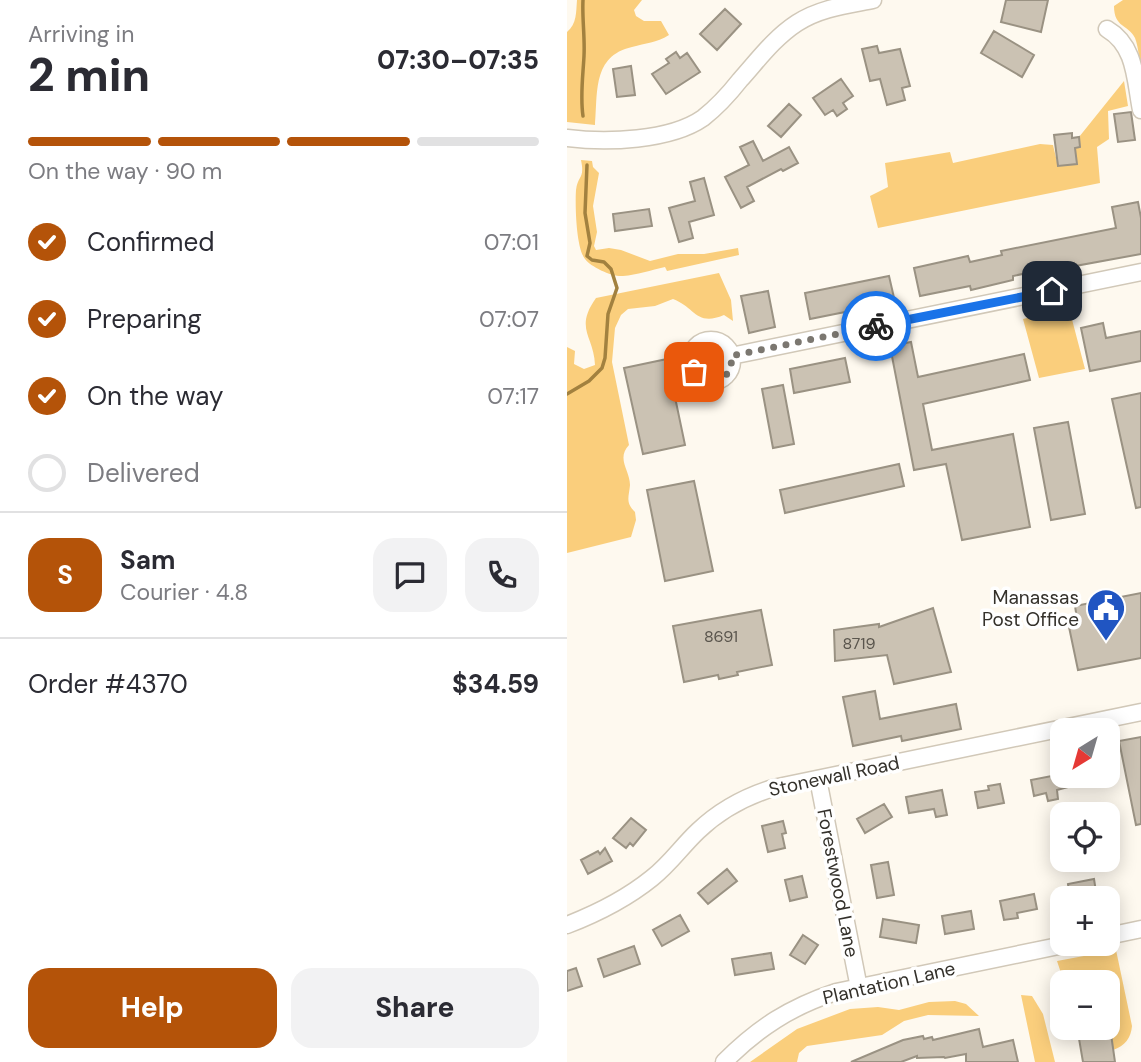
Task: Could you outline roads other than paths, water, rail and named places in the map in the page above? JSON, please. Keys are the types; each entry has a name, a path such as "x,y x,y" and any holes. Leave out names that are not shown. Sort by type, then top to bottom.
{"street":[{"path":"567,138 633,138 671,133 685,128 701,120 717,106 771,45 792,26 818,13 873,0"},
{"path":"1107,29 1130,53 1141,110"},
{"path":"731,356 1141,272"},
{"name":"Stonewall Road","path":"567,925 601,911 631,894 668,863 714,817 732,804 773,788 1141,712"},
{"name":"Forestwood Lane","path":"818,779 859,988"},
{"path":"1120,933 1141,929"},
{"name":"Plantation Lane","path":"724,1062 747,1038 815,999 1050,948"}],"waterway":[{"path":"583,0 583,116"},
{"path":"567,394 589,381 602,368 608,314 617,288 611,269 604,262 592,260 587,256 590,243 585,213 587,165"}],"place":[{"name":"Manassas Post Office","path":"1106,642"}]}
